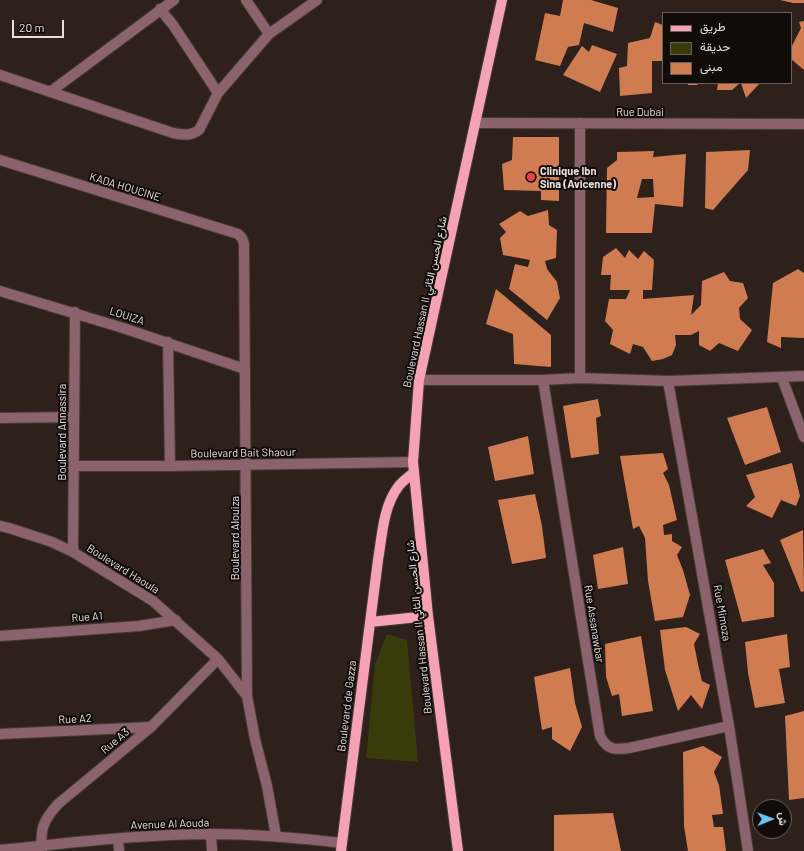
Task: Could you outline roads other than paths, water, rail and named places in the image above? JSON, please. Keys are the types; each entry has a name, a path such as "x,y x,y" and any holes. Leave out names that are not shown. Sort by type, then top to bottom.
{"main road":[{"name":"Boulevard Hassan II شارع الحسن الثاني","path":"458,851 428,616 413,462 419,380 502,0"},
{"name":"Boulevard de Gazza","path":"341,847 378,560 389,503 399,486 414,472"},
{"path":"370,622 428,616"}],"street":[{"path":"50,92 174,0"},
{"path":"246,0 269,34"},
{"path":"0,75 173,133 186,135 194,134 199,130 218,93 269,34 317,0"},
{"path":"160,9 173,25 218,93"},
{"name":"Rue Dubai","path":"476,122 804,124"},
{"path":"580,123 580,378"},
{"name":"KADA HOUCINE","path":"0,160 238,234 242,238"},
{"name":"Boulevard Alouiza","path":"242,238 244,244 247,465 247,696 255,739 268,786 276,836"},
{"name":"LOUIZA","path":"0,291 75,312 245,369"},
{"name":"Boulevard Annassira","path":"73,552 75,312"},
{"path":"168,342 170,466"},
{"path":"419,380 543,380 580,378 668,381 804,376"},
{"path":"782,378 804,437"},
{"name":"Rue Assanawbar","path":"543,380 600,736 604,744 610,748 618,750 729,726"},
{"name":"Rue Mimoza","path":"668,381 729,726 748,851"},
{"path":"0,418 74,417"},
{"name":"Boulevard Bait Shaour","path":"74,466 413,462"},
{"name":"Boulevard Haoula","path":"0,526 38,537 73,552 153,601 218,659 247,696"},
{"name":"Rue A1","path":"0,636 139,626 176,620"},
{"name":"Rue A3","path":"42,848 42,829 48,816 58,804 151,727 218,659"},
{"name":"Rue A2","path":"0,734 151,727"},
{"path":"211,834 212,851"},
{"name":"Avenue Al Aouda","path":"0,850 42,848 118,838 211,834 276,836 341,847"},
{"path":"118,838 119,851"}],"place":[{"name":"Clinique Ibn Sina (Avicenne)","path":"531,177"}]}
